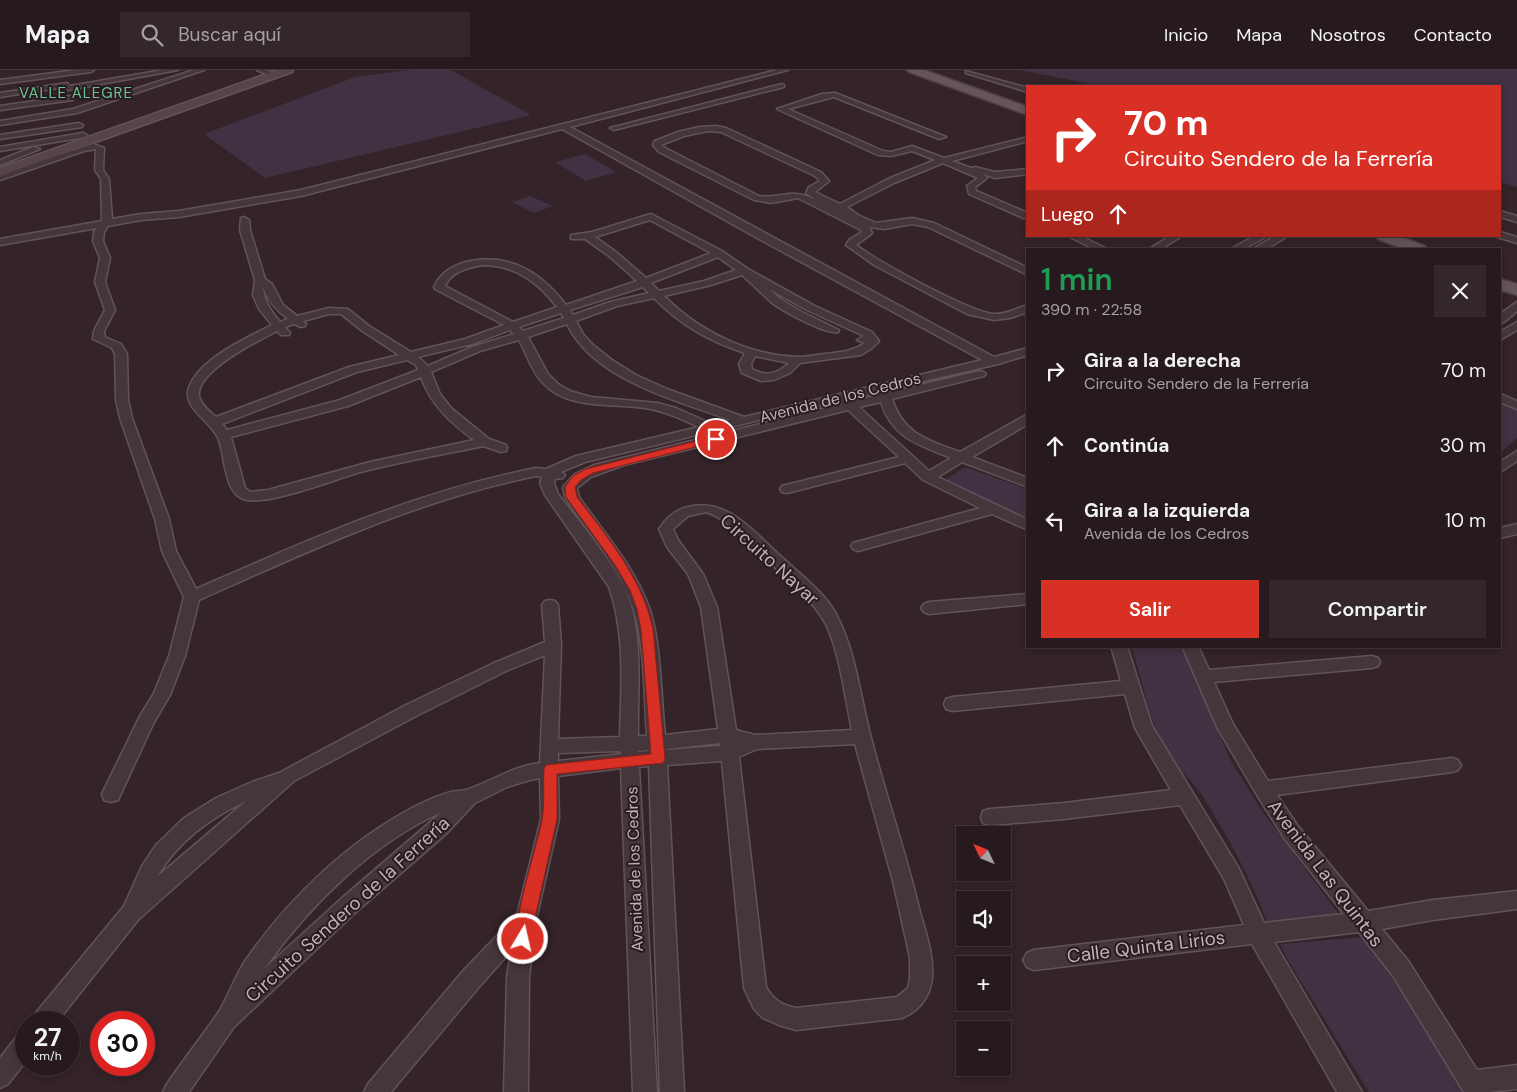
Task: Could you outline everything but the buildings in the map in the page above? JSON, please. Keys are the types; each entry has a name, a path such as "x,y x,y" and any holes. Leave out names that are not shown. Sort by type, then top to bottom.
{"main road":[{"path":"0,172 288,70"},
{"path":"913,70 1026,108"},
{"path":"923,70 955,83"},
{"path":"0,167 267,71"},
{"path":"1373,237 1401,248"},
{"path":"1387,237 1416,248"},
{"path":"1501,278 1517,284"},
{"path":"1501,284 1517,290"}],"street":[{"path":"0,82 60,72 91,70"},
{"path":"0,95 68,87 176,70"},
{"path":"0,123 74,111 201,70"},
{"path":"0,242 141,217 179,214 301,193 785,70"},
{"path":"0,149 84,136 74,111 68,87 60,72"},
{"path":"968,72 1026,89"},
{"path":"727,85 748,94"},
{"path":"614,128 782,86"},
{"path":"1026,171 1012,171 995,175 951,161 912,148 891,154 881,153 781,109 825,96 841,96 940,135 940,138 921,146 951,161 982,176 982,180 970,188 972,192 1026,216"},
{"path":"0,108 70,98"},
{"path":"0,137 79,124"},
{"path":"562,126 762,237 998,364"},
{"path":"1026,271 930,225 912,221 874,226 810,193 812,189 825,181 818,174 724,130 717,128 701,130 658,143 657,145 662,150 750,195 771,200 793,195 800,196 824,207 845,212 867,231 852,242 851,245 854,248 971,312 994,317 1006,316 1026,309"},
{"path":"845,212 891,181 1026,139"},
{"path":"0,163 32,151 42,146 43,142"},
{"path":"0,177 81,149 93,146 100,148 99,170 105,179 107,220 98,232 98,241 105,258 100,282 110,310 99,331 99,339 117,346 121,354 122,400 126,418 159,510 169,551 192,597 177,656 162,695 142,730 111,794"},
{"path":"890,193 951,161 1026,146"},
{"path":"824,207 845,212 862,207"},
{"path":"574,237 589,238 607,248 690,324 712,337 751,352 797,360 849,355 863,351 873,341 868,334 811,308 744,271 719,253 654,214 589,238"},
{"path":"1501,214 1517,219"},
{"path":"244,220 245,230 260,280 268,286 272,297 279,307 298,323"},
{"path":"1501,235 1517,240"},
{"path":"1075,237 1100,248"},
{"path":"1156,248 1175,237"},
{"path":"1238,248 1260,237"},
{"path":"1260,248 1281,237"},
{"path":"215,422 344,372 468,342 645,282 719,253"},
{"path":"711,428 660,408 635,403 579,398 553,387 535,362 522,336 491,314 448,294 439,287 441,281 452,272 469,265 493,261 513,265 542,284 564,309 580,337 596,354 620,370 675,395 744,421"},
{"path":"224,435 344,403 378,391 476,349 522,336 614,304 707,283 744,271"},
{"path":"260,280 257,288 260,303 282,330"},
{"path":"1501,319 1516,307"},
{"path":"484,442 356,469 271,494 250,497 240,493 237,488 234,468 224,435 215,422 195,402 193,393 195,385 282,330 330,311 344,311 365,328 420,363 426,370 434,396 445,410 484,442 501,448"},
{"path":"298,323 344,311"},
{"path":"1501,319 1517,325"},
{"path":"1501,336 1517,325"},
{"path":"751,352 745,364 746,371 753,376 764,379 778,377 789,371 797,360"},
{"name":"Avenida de los Cedros","path":"645,1092 630,752 629,636 622,602 616,586 598,558 552,496 546,484 549,473 561,466 581,459 711,428 884,392 998,364 1026,352"},
{"name":"Avenida de los Cedros","path":"998,364 1026,362"},
{"path":"884,392 890,411 904,431 921,443 1026,482"},
{"path":"660,408 675,395"},
{"path":"1501,398 1517,405"},
{"path":"845,401 928,477 1026,525"},
{"name":"Avenida de los Cedros","path":"672,1092 657,751 647,629 643,609 636,590 620,562 572,497 570,487 577,478 589,471 845,401"},
{"path":"928,477 1026,419"},
{"path":"884,435 904,431"},
{"path":"787,489 907,459"},
{"path":"192,597 342,532 430,499 506,478 536,472 577,478"},
{"name":"Circuito Nayar","path":"706,508 725,514 810,592 829,615 841,642 862,738 903,881 921,958 921,979 917,994 902,1007 796,1019 779,1016 768,1010 759,999 755,988 729,744 709,607 702,586 690,565 668,540 666,529 675,518 692,509 706,508"},
{"path":"858,546 993,508"},
{"path":"1501,532 1517,529"},
{"path":"929,608 1026,599"},
{"path":"516,1092 518,978 526,920 550,819 553,645 550,605"},
{"path":"131,913 152,868 180,831 199,816 223,802 288,776 412,710 553,645"},
{"path":"1120,648 1144,728 1231,873 1258,934 1350,1092"},
{"name":"Avenida Las Quintas","path":"1191,648 1226,728 1263,790 1291,832 1401,969 1475,1087"},
{"path":"1204,677 1372,662"},
{"path":"952,704 1130,687"},
{"path":"550,746 630,752 755,742 862,738"},
{"name":"Circuito Sendero de la Ferrería","path":"175,1092 226,1019 254,966 286,925 320,888 391,831 439,804 468,797 501,782 530,772 630,752"},
{"path":"1263,790 1452,765"},
{"path":"52,1011 131,913 288,776"},
{"path":"990,817 1185,796"},
{"name":"Circuito Sendero de la Ferrería","path":"226,1019 350,905 440,827 468,797"},
{"name":"Calle Quinta Lirios","path":"1034,960 1363,922 1433,910 1517,900"},
{"path":"376,1092 471,979 526,920"},
{"path":"0,1076 15,1057"},
{"path":"1475,1087 1517,1077"}],"shaded area":[{"path":"409,70 451,70 531,115 265,178 204,134 355,77"},
{"path":"1019,70 1517,70 1517,187 1501,182 1501,85 1097,85"},
{"path":"585,154 616,172 586,181 555,162"},
{"path":"530,196 553,206 534,213 512,202"},
{"path":"1501,402 1517,409 1517,438 1502,451"},
{"path":"965,467 1026,489 1026,520 944,481"},
{"path":"1132,648 1185,648 1199,678 1211,716 1231,761 1262,811 1343,920 1268,924 1247,874 1221,826 1202,795 1164,748 1153,723"},
{"path":"1364,937 1404,996 1463,1092 1369,1092 1289,962 1280,944"}],"district":[{"name":"VALLE ALEGRE","path":"76,93"}],"route":[{"path":"523,939 550,819 550,769 630,760 658,759 647,629 643,609 636,590 620,562 583,515 572,497 570,487 577,478 589,471 716,439"}]}
